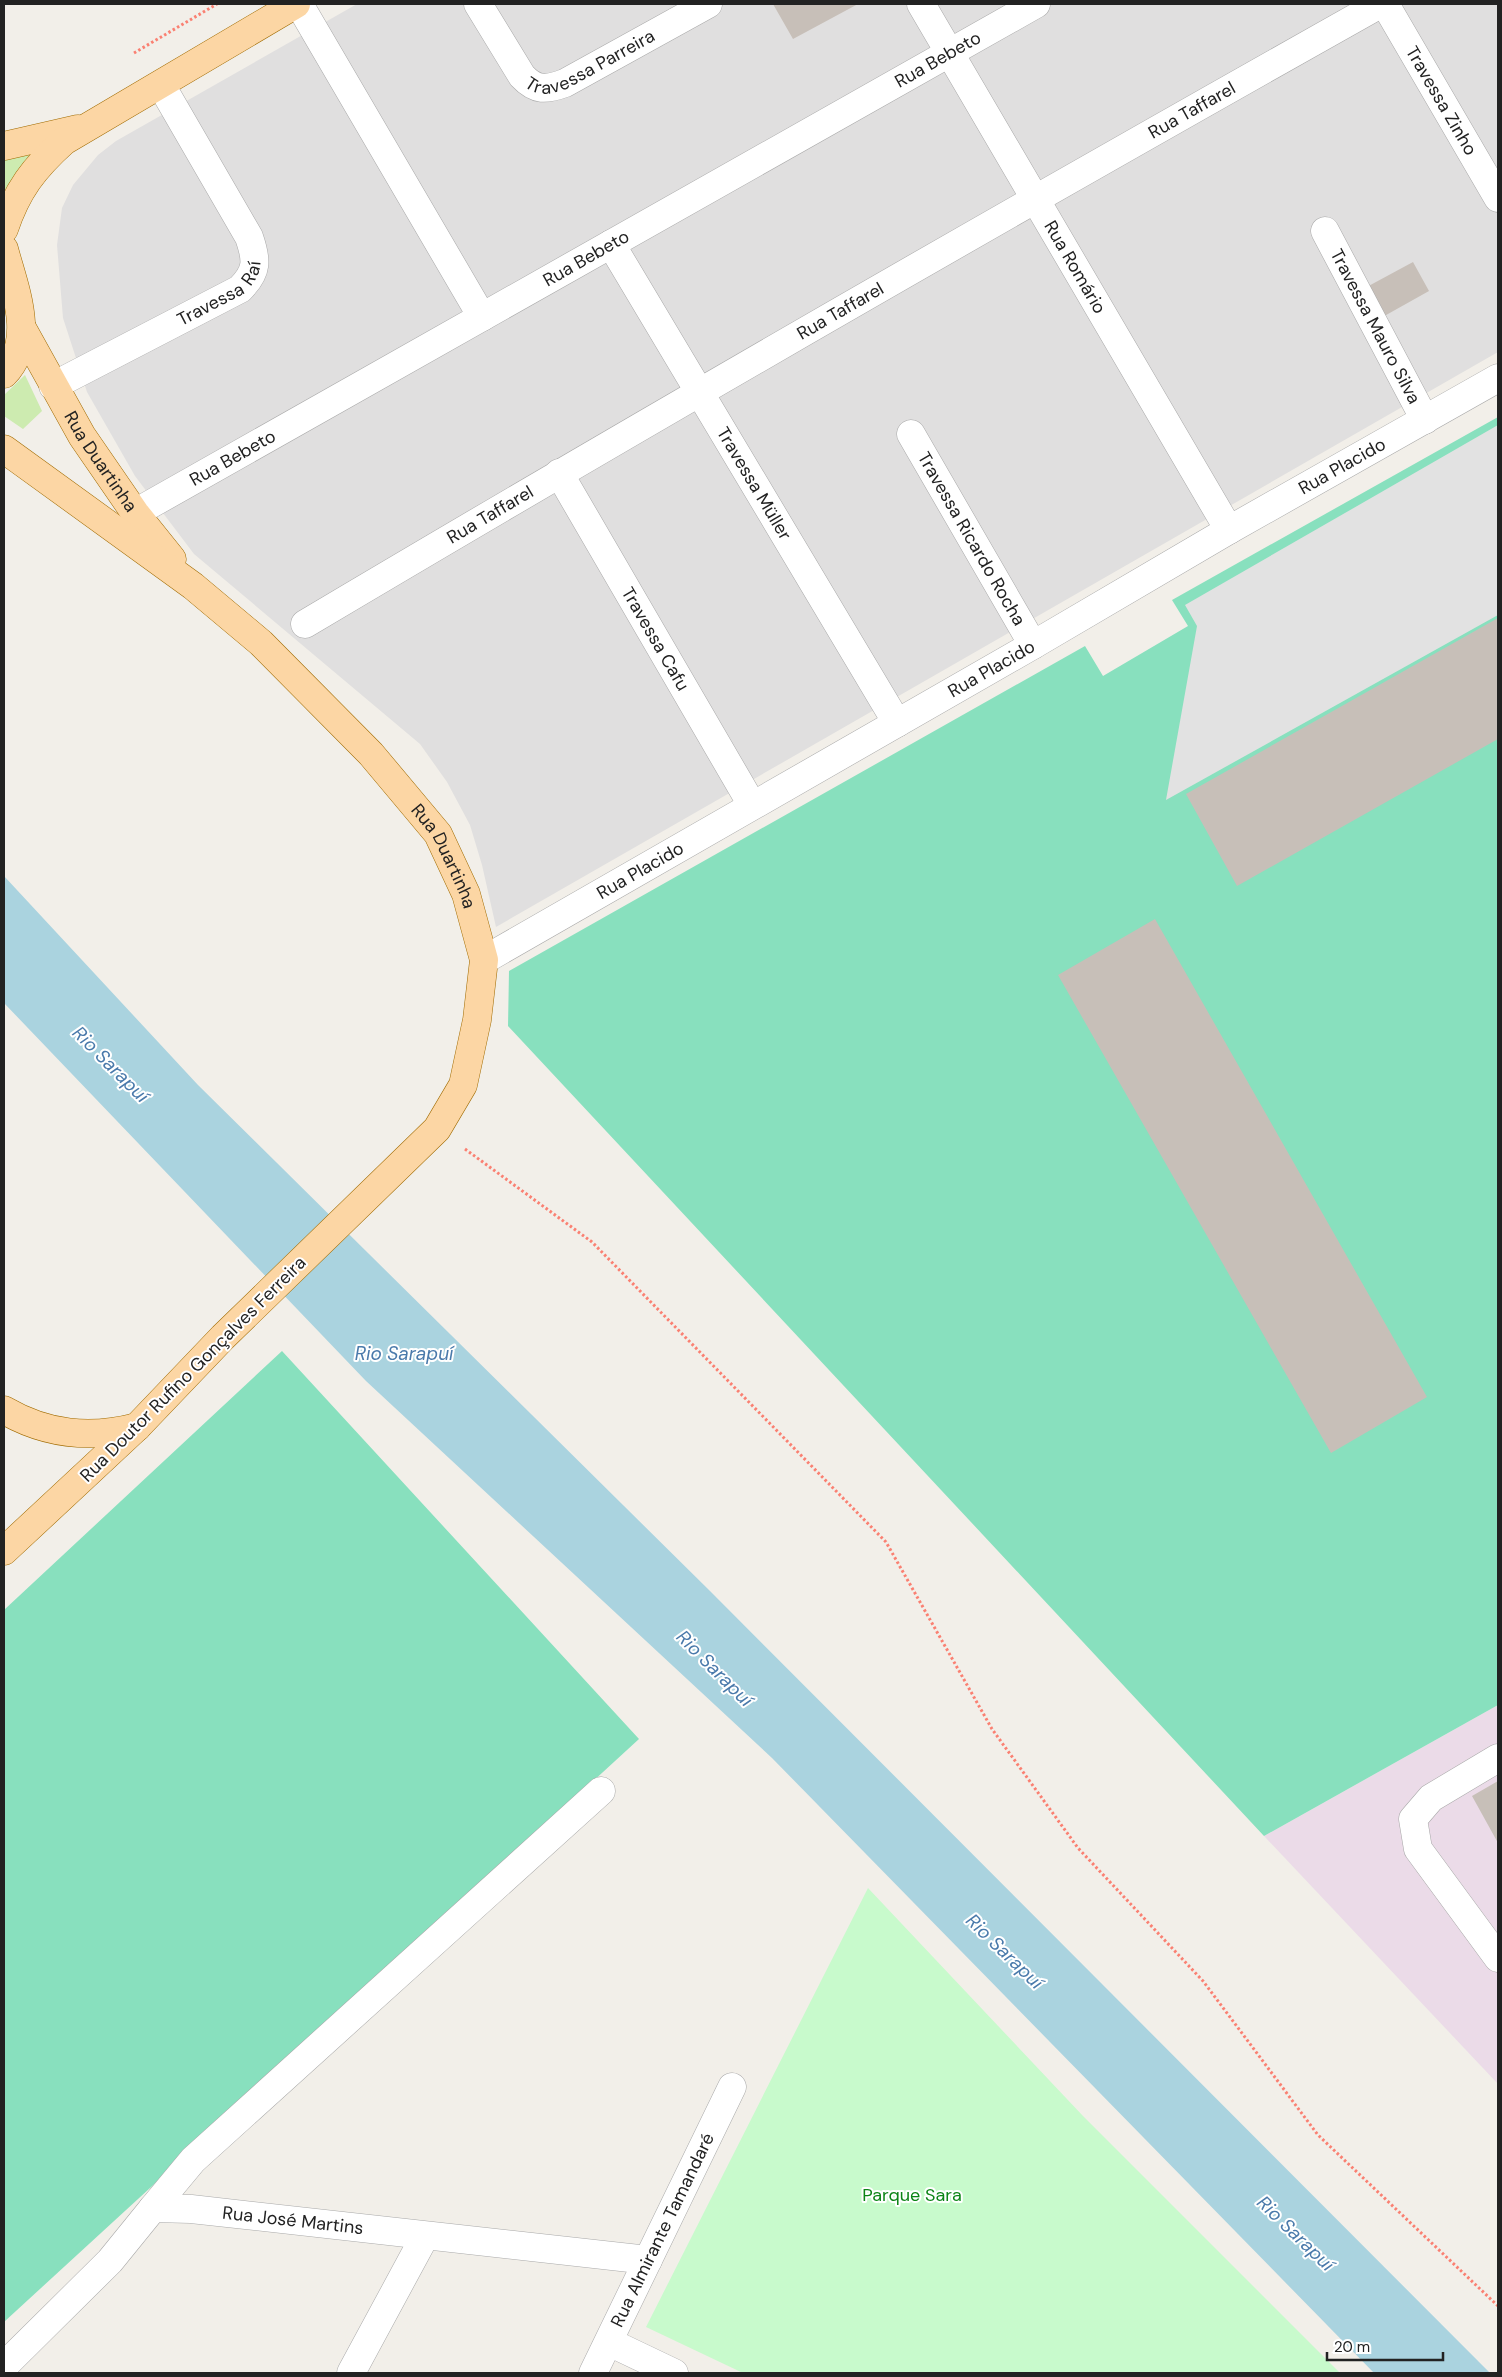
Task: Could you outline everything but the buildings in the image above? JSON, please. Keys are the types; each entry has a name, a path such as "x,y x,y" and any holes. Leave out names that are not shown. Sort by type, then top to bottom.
{"main road":[{"path":"4,229 12,204 31,175 64,141 297,4"},
{"path":"4,146 85,128"},
{"path":"4,249 22,328 18,349 4,374"},
{"name":"Rua Duartinha","path":"22,328 82,436 135,514 193,586"},
{"name":"Rua Duartinha","path":"4,449 193,586 261,643 371,754 438,834 466,894 484,960 477,1020 463,1085 438,1129 380,1186"},
{"name":"Rua Doutor Rufino Gonçalves Ferreira","path":"4,1551 137,1427 223,1337 380,1186"},
{"path":"4,1410 41,1427 64,1433 89,1435 113,1433 137,1427"}],"street":[{"path":"297,4 482,317"},
{"name":"Travessa Parreira","path":"478,4 522,76 531,85 541,88 552,88 565,83 708,4"},
{"name":"Rua Romário","path":"921,4 1036,197 1229,530"},
{"name":"Rua Bebeto","path":"135,514 1036,4"},
{"name":"Rua Taffarel","path":"305,624 560,473 1036,197 1380,4"},
{"name":"Travessa Zinho","path":"1385,4 1498,198"},
{"name":"Travessa Raí","path":"53,386 240,289 250,279 255,254 249,236 161,85"},
{"name":"Travessa Mauro Silva","path":"1325,231 1425,420"},
{"name":"Travessa Müller","path":"611,244 897,723"},
{"name":"Rua Placido","path":"484,960 1229,530 1498,378"},
{"name":"Travessa Ricardo Rocha","path":"911,434 1032,645"},
{"name":"Travessa Cafu","path":"560,473 752,806"},
{"path":"1498,1758 1431,1798 1413,1819 1418,1849 1498,1958"},
{"path":"4,2366 110,2261 193,2160 601,1791"},
{"name":"Rua Almirante Tamandaré","path":"594,2373 732,2087"},
{"name":"Rua José Martins","path":"152,2208 191,2210 648,2260"},
{"path":"351,2373 425,2236"},
{"path":"609,2342 674,2373"}],"path":[{"path":"134,53 217,4"},
{"path":"438,1129 592,1242 886,1542 992,1729 1078,1848 1203,1981 1318,2135 1498,2306"}],"shaded area":[{"path":"357,4 1498,4 1498,352 496,927 482,865 470,825 447,782 420,744 194,554 135,476 87,392 63,318 57,245 62,208 73,185 98,155 116,141"},
{"path":"1498,425 1498,615 1166,800 1197,626 1185,605"},
{"path":"1498,1705 1498,2084 1264,1836"}],"green space":[{"path":"32,151 10,193 4,188 4,159"},
{"path":"25,375 42,411 23,429 4,416 4,395"},
{"path":"1498,417 1498,1705 1264,1836 508,1026 509,971 1085,646 1103,676 1188,626 1172,600"},
{"path":"282,1351 639,1739 4,2322 4,1610"},
{"name":"Parque Sara","path":"868,1888 1083,2116 1340,2373 743,2373 646,2327"}],"water":[{"name":"Rio Sarapuí","path":"4,876 198,1085 710,1591 1490,2373 1374,2373 772,1758 366,1381 4,1003"}]}
